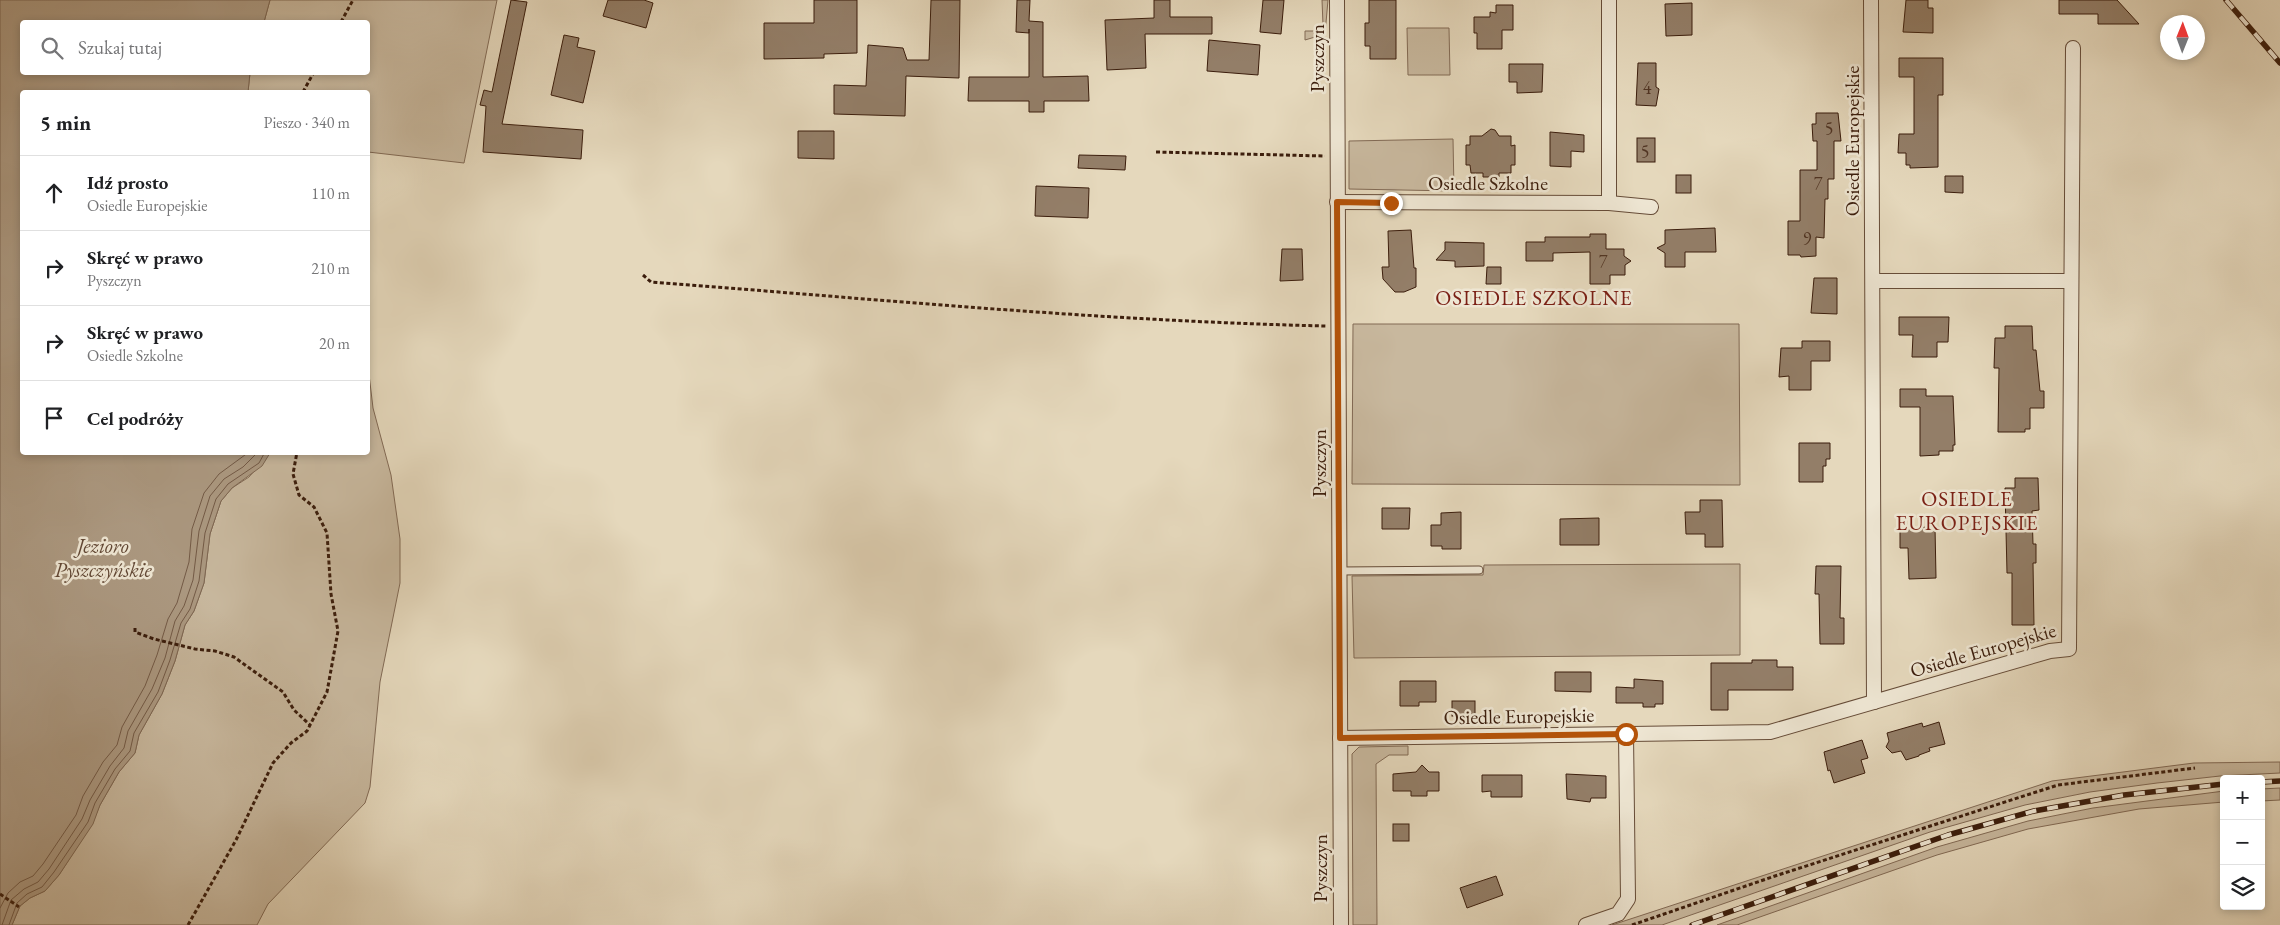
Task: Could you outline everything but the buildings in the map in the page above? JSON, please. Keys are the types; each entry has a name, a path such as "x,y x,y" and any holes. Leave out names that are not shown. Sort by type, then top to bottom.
{"street":[{"name":"Pyszczyn","path":"1337,0 1340,925"},
{"path":"1610,0 1610,203"},
{"name":"Osiedle Europejskie","path":"1871,0 1874,702"},
{"name":"Osiedle Europejskie","path":"1340,738 1770,732 2050,651 2069,649 2073,48"},
{"name":"Osiedle Szkolne","path":"1337,202 1610,203 1651,207"},
{"path":"1873,281 2071,281"},
{"path":"1586,925 1618,914 1628,899 1626,734"}],"lane":[{"path":"1340,571 1479,570"}],"path":[{"path":"342,20 353,0"},
{"path":"303,90 312,75"},
{"path":"1156,152 1338,156"},
{"path":"643,275 651,282 1025,313 1339,327"},
{"path":"188,925 236,840 273,763 291,743 307,731 327,692 338,631 331,594 327,532 314,507 299,495 293,474 297,455"},
{"path":"135,628 134,632 154,639 195,649 215,651 234,657 284,692 294,710 310,725"},
{"path":"1632,925 1775,876 2058,786 2194,768"},
{"path":"0,894 19,907"}],"shaded area":[{"path":"270,0 497,0 464,163 370,152 370,90 248,90 250,75 370,75 370,20 265,20"},
{"path":"1322,0 1328,0 1325,34 1305,40 1305,31 1317,31 1323,25"},
{"path":"1407,28 1449,28 1450,75 1408,75"},
{"path":"1453,139 1454,191 1349,189 1349,141"},
{"path":"1353,324 1739,324 1740,485 1352,484"},
{"path":"370,383 373,408 391,475 400,539 400,583 380,682 370,787 365,803 268,904 257,925 12,925 20,906 30,898 45,891 59,875 92,824 100,805 119,772 135,753 139,735 162,694 175,661 185,625 194,611 204,583 210,534 221,501 232,488 249,477 268,455 370,455"},
{"path":"1740,564 1740,655 1354,658 1352,576 1483,575 1484,565"},
{"path":"1408,746 1408,755 1389,755 1376,764 1377,925 1353,925 1352,754 1359,747"},
{"path":"2280,762 2280,773 2220,775 2090,792 2025,805 1930,832 1662,925 1612,925 2052,781 2194,763"},
{"path":"2280,788 2280,800 2265,801 2265,789"},
{"path":"2220,792 2220,802 2139,809 2028,829 1937,855 1737,925 1717,925 1937,847 2028,821 2093,808"}],"water":[{"name":"Jezioro Pyszczyńskie","path":"0,0 270,0 265,20 20,20 20,75 250,75 248,90 20,90 20,455 269,455 262,466 232,488 221,501 210,534 204,583 194,611 185,625 175,661 162,694 139,735 135,753 119,772 100,805 93,824 59,875 45,891 30,898 20,906 12,925 0,925"}],"railway":[{"path":"2226,0 2280,63"},
{"path":"2265,782 2280,781"},
{"path":"1692,925 1948,835 2034,811 2124,795 2220,784"}],"district":[{"name":"OSIEDLE SZKOLNE","path":"1534,297"},
{"name":"OSIEDLE EUROPEJSKIE","path":"1967,510"}],"route":[{"path":"1391,203 1337,202 1340,738 1626,734"}]}
